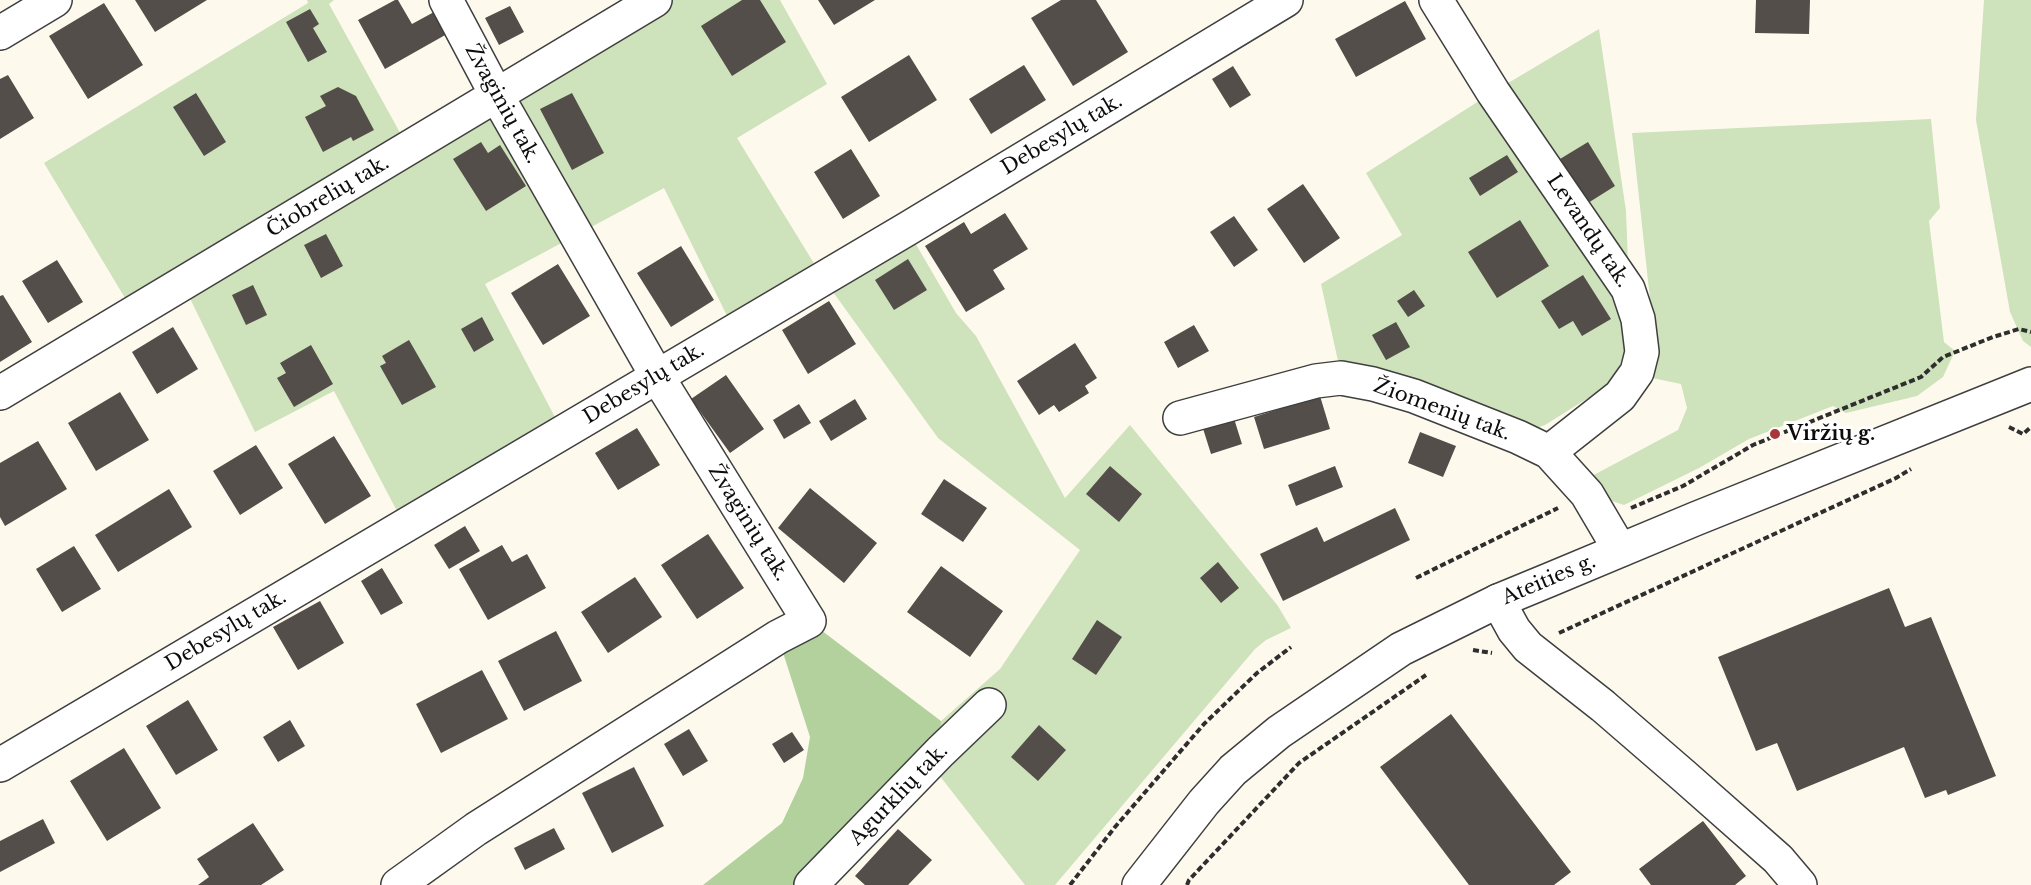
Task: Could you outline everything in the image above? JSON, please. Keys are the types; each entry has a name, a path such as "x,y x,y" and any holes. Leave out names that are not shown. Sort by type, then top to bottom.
{"street":[{"path":"0,33 55,0"},
{"name":"Žvaginių tak.","path":"398,885 476,829 778,637 809,621 657,376 497,96 446,0"},
{"name":"Čiobrelių tak.","path":"0,393 655,0"},
{"name":"Debesylų tak.","path":"0,765 907,229 1286,0"},
{"name":"Levandų tak.","path":"1436,0 1493,92 1628,289 1638,319 1642,352 1637,372 1620,396 1549,452"},
{"name":"Žiomenių tak.","path":"1180,418 1316,381 1341,378 1373,384 1414,396 1518,437 1549,452 1587,494 1620,550"},
{"name":"Ateities g.","path":"1139,885 1204,802 1233,770 1279,732 1401,649 1498,601 2031,384"},
{"path":"1498,601 1514,630 1528,647 1603,706 1693,784 1778,859 1800,885"},
{"name":"Agurklių tak.","path":"811,885 989,705"}],"path":[{"path":"1630,508 1683,486 1753,445 1921,377 1943,357 2019,329 2031,332"},
{"path":"2002,426 2023,434 2031,427"},
{"path":"1471,650 1498,654 1528,647 1896,478 1916,466"},
{"path":"1416,578 1587,494"},
{"path":"1070,885 1115,827 1204,724 1257,673 1292,647"},
{"path":"1187,885 1189,879 1299,763 1433,670"}],"green space":[{"path":"307,0 334,0 329,4 409,149 655,0 780,0 827,84 737,138 823,278 734,330 664,188 485,284 557,421 398,513 334,391 255,432 183,284 134,313 44,163 308,3"},
{"path":"1984,0 2031,0 2031,347 2023,341 2010,312 1976,120"},
{"path":"1599,29 1626,211 1631,339 1612,383 1545,425 1526,432 1340,370 1321,284 1402,235 1366,173 1493,92"},
{"path":"1931,119 1940,208 1929,221 1944,342 1955,351 1943,377 1917,396 1846,413 1833,406 1749,439 1699,468 1624,505 1612,501 1590,477 1678,430 1687,408 1681,384 1652,378 1650,299 1632,133"},
{"path":"907,229 956,313 976,336 1065,498 1130,425 1278,606 1291,628 1266,640 1255,649 1055,885 1025,885 939,775 941,721 1000,669 1080,550 938,438 823,278"},
{"path":"809,621 941,721 940,752 823,885 703,885 782,823 803,778 810,737 778,637"}],"building":[{"path":"135,0 207,0 155,32"},
{"path":"398,0 412,24 434,12 447,34 385,69 358,20"},
{"path":"742,0 760,0 786,42 732,76 701,26"},
{"path":"818,0 875,0 834,25"},
{"path":"1061,0 1096,0 1128,52 1073,86 1031,18"},
{"path":"1756,0 1810,0 1809,34 1755,33"},
{"path":"1405,1 1426,39 1356,77 1335,39"},
{"path":"104,3 143,65 88,99 49,36"},
{"path":"510,6 524,32 499,45 485,18"},
{"path":"310,9 319,24 313,28 327,52 308,62 286,22"},
{"path":"909,55 937,100 869,142 841,97"},
{"path":"1024,65 1046,100 991,134 969,99"},
{"path":"1233,66 1251,95 1230,108 1212,79"},
{"path":"8,75 34,118 0,139 0,79"},
{"path":"338,87 356,96 374,130 353,141 351,137 323,152 305,117 326,106 320,96"},
{"path":"196,93 226,142 204,156 173,107"},
{"path":"572,93 604,153 572,170 540,109"},
{"path":"481,142 488,153 500,145 526,186 486,211 453,159"},
{"path":"1588,142 1615,186 1588,203 1560,159"},
{"path":"851,149 880,196 843,219 814,172"},
{"path":"1507,155 1518,172 1480,196 1469,178"},
{"path":"1303,184 1340,238 1304,263 1267,209"},
{"path":"1005,213 1028,249 993,270 1005,289 966,312 925,246 964,222 971,234"},
{"path":"1234,216 1258,250 1234,267 1210,232"},
{"path":"1520,220 1549,266 1497,298 1468,252"},
{"path":"326,234 343,266 321,278 304,245"},
{"path":"681,246 714,300 671,327 637,273"},
{"path":"908,259 927,290 894,310 875,280"},
{"path":"57,260 83,302 48,323 22,281"},
{"path":"558,264 590,316 543,345 511,293"},
{"path":"1583,275 1611,319 1582,336 1573,321 1559,329 1541,301"},
{"path":"253,285 267,315 246,325 232,295"},
{"path":"1414,290 1425,306 1408,317 1397,301"},
{"path":"3,295 32,342 0,362 0,296"},
{"path":"829,301 856,344 808,374 782,330"},
{"path":"482,317 494,340 474,352 461,329"},
{"path":"1396,322 1410,347 1386,360 1372,335"},
{"path":"1194,325 1209,351 1178,368 1164,342"},
{"path":"173,327 198,369 157,394 132,352"},
{"path":"409,340 436,387 402,405 380,366 386,363 382,356"},
{"path":"1075,343 1097,378 1085,386 1089,393 1059,412 1054,405 1039,415 1017,381"},
{"path":"311,345 333,384 294,407 277,378 286,373 280,363"},
{"path":"726,375 764,429 730,453 691,399"},
{"path":"120,392 149,440 96,471 68,423"},
{"path":"1320,396 1330,429 1264,449 1254,417"},
{"path":"855,399 867,419 831,441 819,421"},
{"path":"799,404 811,423 784,439 773,420"},
{"path":"1231,409 1242,444 1211,454 1200,419"},
{"path":"637,428 660,465 618,490 595,453"},
{"path":"1420,432 1456,446 1443,477 1408,463"},
{"path":"334,436 371,496 325,524 288,464"},
{"path":"38,441 67,489 5,526 0,517 0,463"},
{"path":"256,445 283,488 240,515 213,471"},
{"path":"1110,466 1142,494 1119,522 1086,494"},
{"path":"1335,466 1343,487 1296,506 1288,485"},
{"path":"944,479 987,508 963,542 921,514"},
{"path":"810,488 877,543 844,583 778,528"},
{"path":"169,489 192,527 118,572 95,535"},
{"path":"1395,508 1410,540 1283,601 1260,554 1317,527 1324,542"},
{"path":"465,526 480,551 449,569 434,545"},
{"path":"708,534 744,588 697,619 661,565"},
{"path":"502,545 512,562 527,554 546,588 488,620 459,569"},
{"path":"74,546 101,589 62,612 36,569"},
{"path":"1218,562 1239,588 1221,603 1200,578"},
{"path":"941,566 1003,611 970,657 907,612"},
{"path":"382,568 403,603 381,615 361,581"},
{"path":"635,577 662,617 608,653 581,612"},
{"path":"1889,588 1905,627 1931,617 1996,776 1948,795 1946,790 1925,798 1904,747 1797,791 1777,743 1756,751 1718,657"},
{"path":"320,601 344,643 298,670 273,627"},
{"path":"1097,620 1122,637 1096,675 1072,659"},
{"path":"556,631 582,681 524,711 498,661"},
{"path":"482,670 508,719 441,753 416,704"},
{"path":"188,700 218,750 176,775 146,726"},
{"path":"1451,714 1571,872 1554,885 1469,885 1380,767"},
{"path":"290,720 305,746 278,762 263,737"},
{"path":"1039,725 1066,750 1038,781 1011,757"},
{"path":"689,729 708,761 683,776 664,744"},
{"path":"792,732 804,750 784,763 772,744"},
{"path":"124,748 161,808 107,841 70,781"},
{"path":"634,767 664,826 612,853 582,793"},
{"path":"43,819 55,843 0,872 0,841"},
{"path":"1703,821 1746,876 1735,885 1651,885 1639,869"},
{"path":"253,823 284,870 261,885 198,885 209,877 197,859"},
{"path":"554,828 565,849 525,870 514,848"},
{"path":"898,829 932,860 908,885 865,885 855,876"}],"place":[{"name":"Viržių g.","path":"1775,434"}]}
